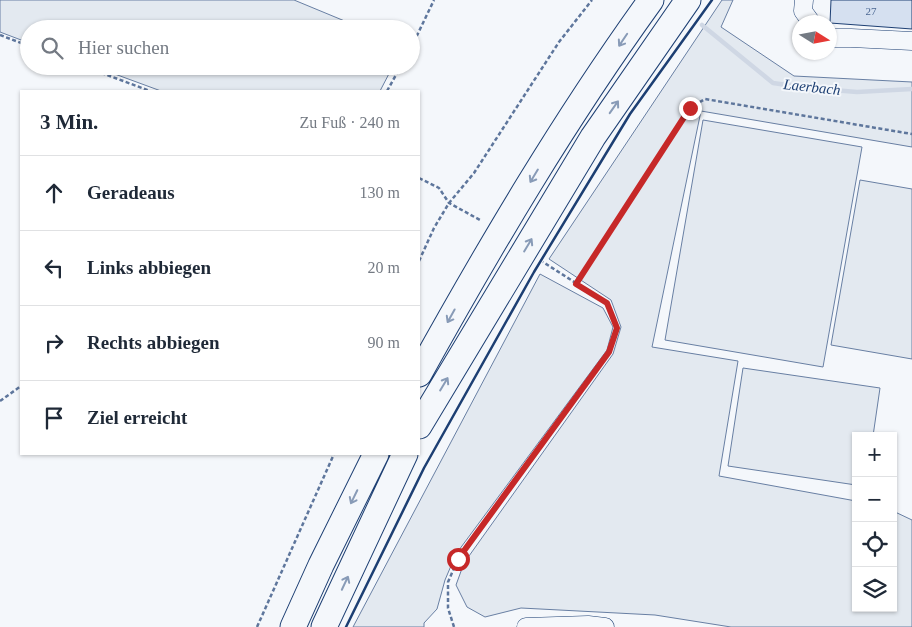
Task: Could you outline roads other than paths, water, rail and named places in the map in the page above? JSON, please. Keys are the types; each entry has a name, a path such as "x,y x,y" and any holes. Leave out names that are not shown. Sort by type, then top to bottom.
{"highway":[{"path":"420,372 474,274 563,129 651,0"},
{"path":"420,424 593,137 688,0"},
{"path":"293,627 321,565 376,455"},
{"path":"324,627 405,455"}],"street":[{"path":"804,0 803,10 806,15"},
{"path":"837,38 912,41"},
{"path":"526,627 605,627"}],"waterway":[{"name":"Laerbach","path":"702,25 773,83 857,92 912,89"}]}
